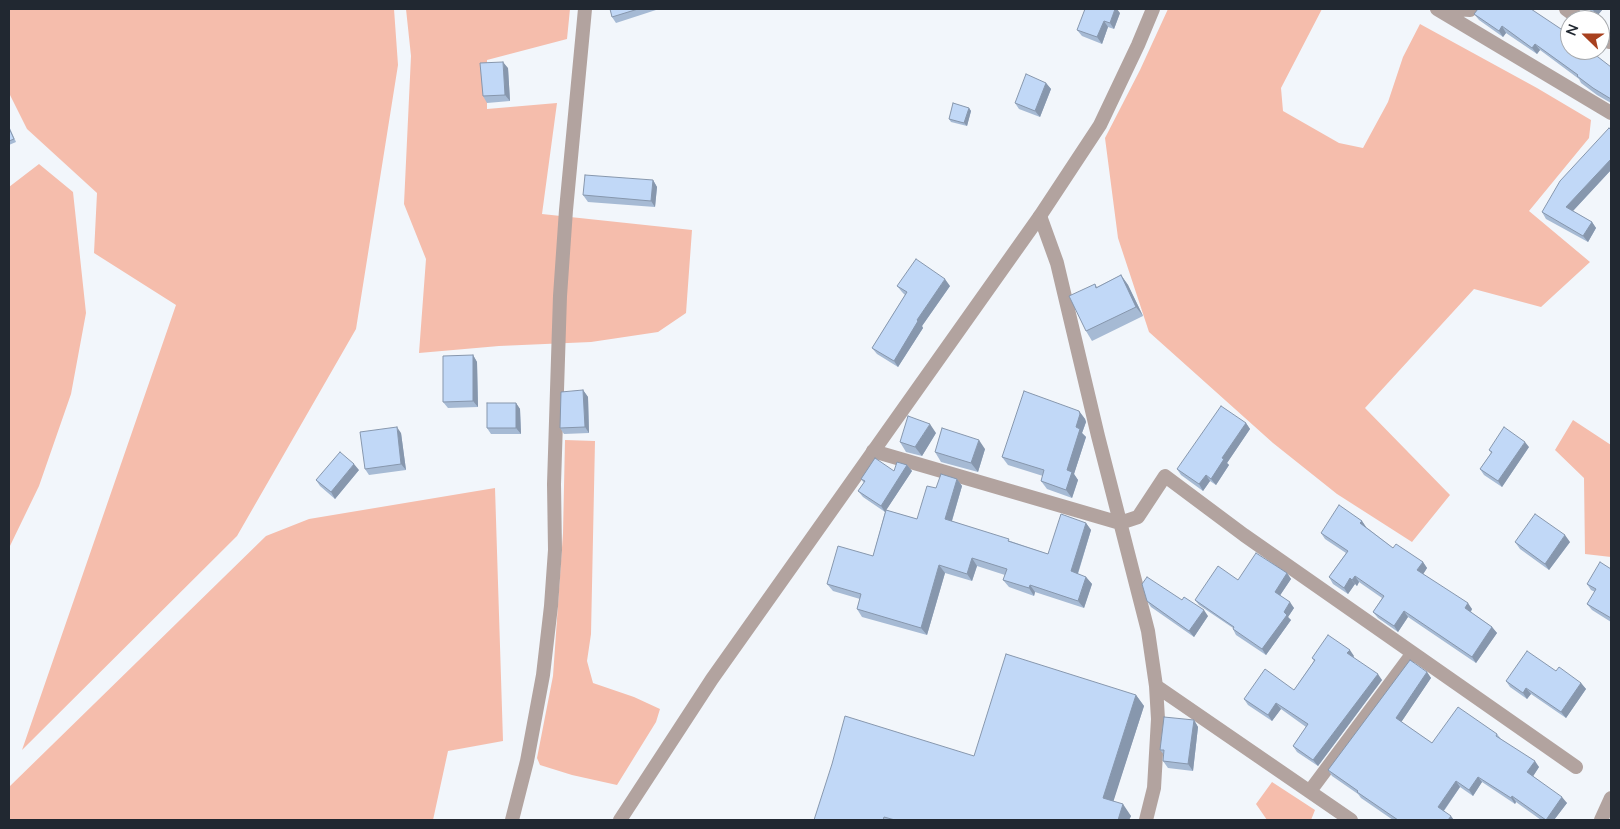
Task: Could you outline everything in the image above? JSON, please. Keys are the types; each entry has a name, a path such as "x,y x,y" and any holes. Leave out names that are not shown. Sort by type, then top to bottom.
{"street":[{"path":"512,820 527,761 540,694 551,606 555,550 554,484 560,296 585,9"},
{"path":"620,820 712,678 1040,216 1100,125 1154,9"},
{"path":"1436,9 1611,113"},
{"path":"1456,9 1471,9"},
{"path":"1040,216 1057,263 1098,436 1148,631 1156,686 1158,720 1154,788 1146,820"},
{"path":"873,452 1120,523 1138,517 1165,476 1244,535 1576,767"},
{"path":"1310,791 1413,653"},
{"path":"1156,686 1351,820"},
{"path":"1601,820 1611,798"}],"shaded area":[{"path":"9,9 394,9 398,65 356,329 237,536 22,750 176,305 94,253 97,193 27,129 9,93"},
{"path":"406,9 570,9 567,39 487,60 487,109 557,103 542,214 692,230 686,313 658,332 591,342 499,346 419,353 426,259 404,204 411,56"},
{"path":"1168,9 1322,9 1281,88 1283,111 1339,143 1363,148 1388,102 1403,57 1420,24 1591,120 1589,138 1529,211 1590,262 1541,307 1474,289 1365,408 1450,495 1412,542 1337,494 1273,443 1149,332 1118,238 1105,138 1140,70"},
{"path":"39,164 73,192 86,313 71,394 39,486 9,548 9,187"},
{"path":"1573,420 1611,445 1611,557 1585,554 1584,478 1555,450"},
{"path":"565,440 595,441 591,634 587,661 593,683 634,697 660,709 656,722 617,785 572,775 540,765 537,758 553,676 563,533"},
{"path":"495,488 503,741 448,751 433,820 9,820 9,787 266,536 309,519"},
{"path":"1272,782 1315,810 1311,820 1267,820 1256,804"}],"building":[{"path":"610,9 638,9 612,17"},
{"path":"1085,9 1115,9 1110,23 1104,21 1097,37 1077,30"},
{"path":"1478,9 1531,9 1560,28 1560,60 1602,60 1611,67 1611,99 1593,88 1535,44 1532,48 1502,26 1499,31 1474,14"},
{"path":"503,62 505,95 483,96 480,63"},
{"path":"1026,74 1046,83 1035,111 1015,103"},
{"path":"953,103 969,108 964,123 949,119"},
{"path":"9,128 14,139 9,141"},
{"path":"1609,128 1611,130 1611,159 1566,207 1592,222 1583,236 1542,212 1560,181"},
{"path":"585,175 653,180 651,201 583,195"},
{"path":"916,259 945,279 917,320 894,361 872,348 907,292 897,286"},
{"path":"1121,275 1136,307 1086,331 1069,296 1095,284 1096,288"},
{"path":"473,355 473,401 443,402 443,356"},
{"path":"583,390 585,427 560,428 561,392"},
{"path":"1024,391 1079,411 1080,414 1076,427 1080,429 1067,470 1072,472 1066,490 1041,481 1044,470 1002,457"},
{"path":"487,403 516,403 516,428 487,428"},
{"path":"1221,406 1246,423 1222,458 1224,459 1211,479 1206,475 1199,484 1177,469"},
{"path":"908,416 930,424 915,447 900,442"},
{"path":"397,427 401,464 365,469 360,432"},
{"path":"1504,427 1525,442 1498,481 1480,469 1492,452 1489,450"},
{"path":"942,428 979,440 971,463 935,452"},
{"path":"340,452 354,464 331,492 316,480"},
{"path":"875,458 894,471 897,462 907,465 881,506 858,491 865,481 861,479"},
{"path":"941,474 957,479 945,519 1009,539 1008,541 1048,554 1061,514 1086,523 1071,571 1086,577 1078,601 1030,585 1029,588 1003,580 1007,569 972,558 967,574 939,565 921,628 857,609 861,594 827,584 838,546 873,556 886,510 917,519 927,486 936,488"},
{"path":"1339,505 1362,521 1360,523 1393,548 1396,544 1423,562 1417,570 1468,603 1465,608 1492,627 1472,657 1404,611 1394,626 1373,612 1384,596 1355,576 1352,580 1350,578 1344,588 1329,577 1348,551 1321,533"},
{"path":"1535,514 1565,535 1545,564 1515,542"},
{"path":"1256,553 1287,573 1275,592 1290,602 1284,612 1287,615 1262,649 1195,600 1218,566 1238,580"},
{"path":"1600,562 1611,569 1611,618 1587,604 1596,589 1587,584"},
{"path":"1147,577 1182,600 1184,597 1204,610 1189,631 1147,601 1142,584"},
{"path":"1328,635 1350,650 1347,653 1378,674 1313,760 1293,746 1308,724 1276,703 1268,715 1244,699 1265,669 1294,690 1315,660 1312,658"},
{"path":"1527,651 1556,671 1559,667 1581,683 1561,712 1526,688 1523,693 1506,681"},
{"path":"1006,654 1136,695 1103,798 1123,804 1118,820 895,820 884,817 883,820 814,820 845,716 974,756"},
{"path":"1410,660 1427,672 1396,718 1432,743 1458,707 1497,734 1496,736 1535,761 1527,772 1562,797 1546,820 1512,796 1511,798 1478,777 1469,790 1456,781 1438,807 1451,816 1448,820 1398,820 1328,770"},
{"path":"1164,717 1194,720 1188,764 1163,761 1164,750 1160,750"}]}
